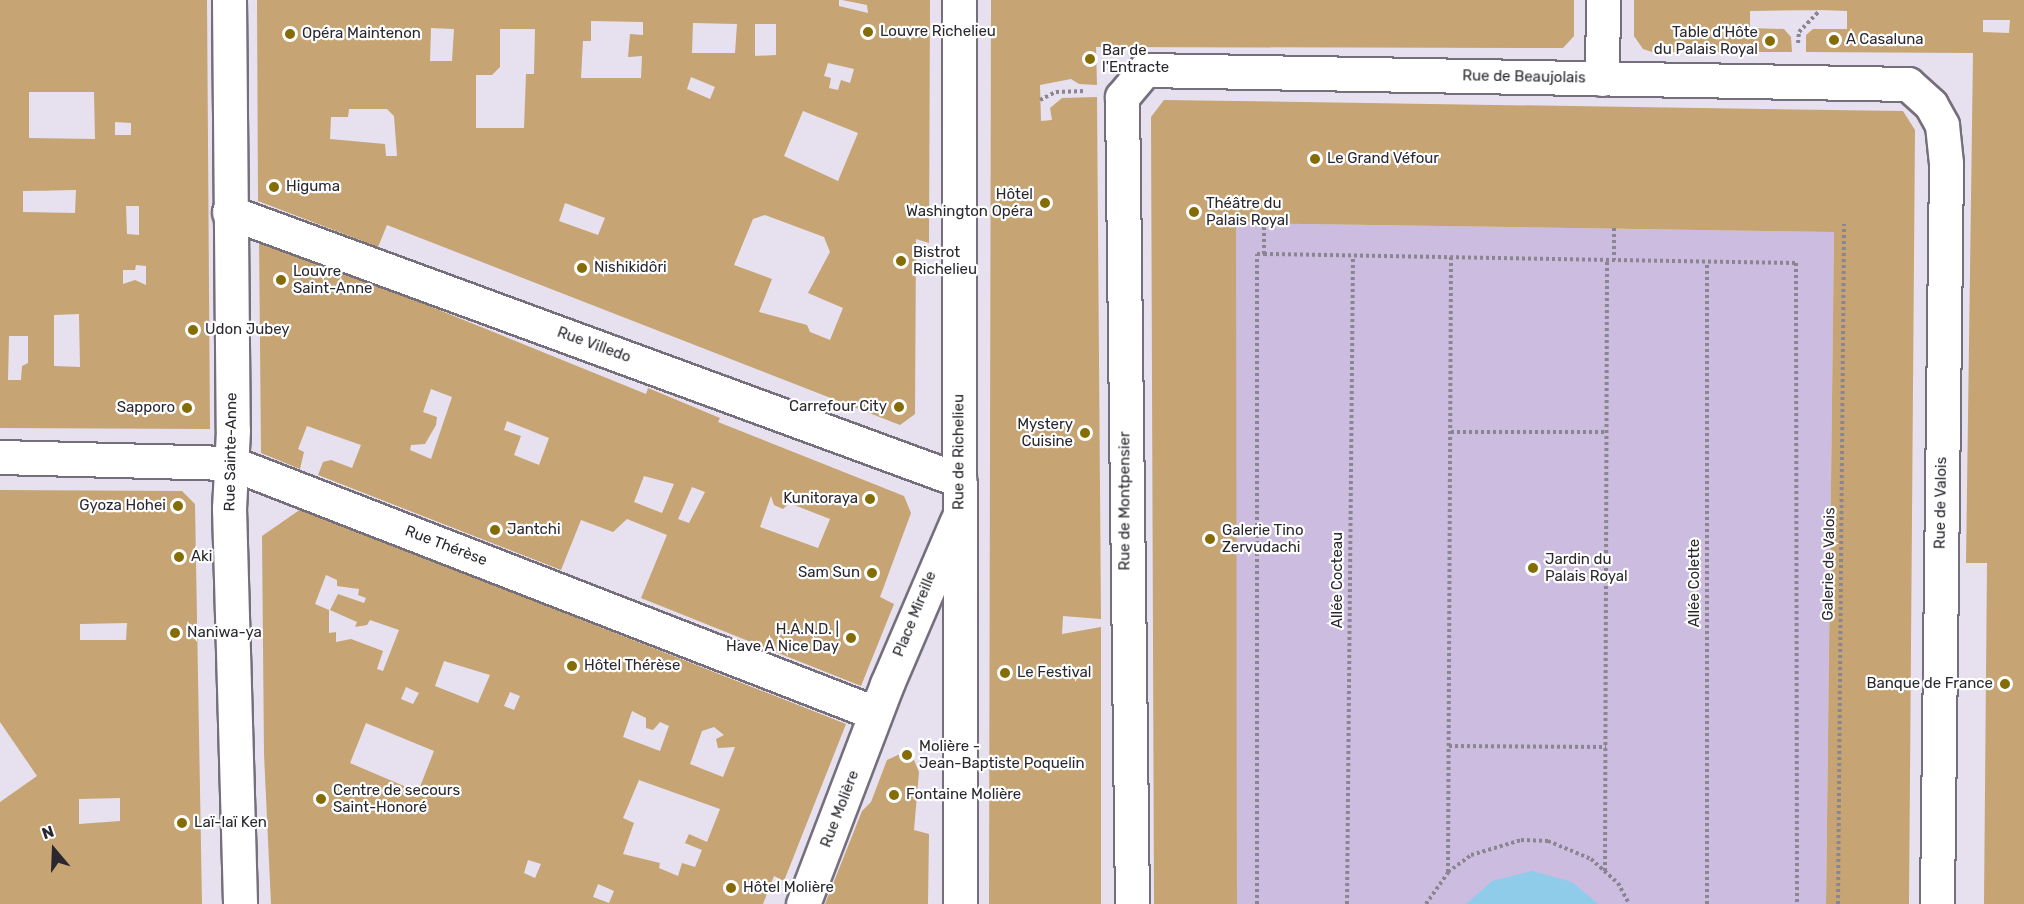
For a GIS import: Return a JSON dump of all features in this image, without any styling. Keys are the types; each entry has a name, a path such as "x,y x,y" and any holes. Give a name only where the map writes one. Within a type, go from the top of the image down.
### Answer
{"street":[{"name":"Rue Sainte-Anne","path":"229,0 231,463 240,904"},
{"name":"Rue de Richelieu","path":"959,0 960,904"},
{"path":"1602,79 1603,0"},
{"name":"Rue de Beaujolais","path":"1122,97 1145,70 1908,84 1931,105"},
{"name":"Rue de Montpensier","path":"1122,97 1132,904"},
{"name":"Rue de Valois","path":"1931,105 1942,125 1946,164 1937,904"},
{"name":"Rue Villedo","path":"229,212 959,480"},
{"name":"Rue Thérèse","path":"0,457 231,463 875,713"},
{"name":"Place Mireille","path":"875,713 959,516"},
{"name":"Rue Molière","path":"803,904 875,713"}],"path":[{"path":"1799,32 1820,10"},
{"path":"1040,100 1056,92 1077,92"},
{"path":"1264,223 1264,254"},
{"name":"Galerie de Valois","path":"1838,904 1844,224"},
{"path":"1614,228 1614,260"},
{"path":"1257,904 1257,254 1796,263 1797,904"},
{"name":"Allée Cocteau","path":"1347,904 1353,257"},
{"path":"1448,872 1451,257"},
{"path":"1605,871 1607,260"},
{"name":"Allée Colette","path":"1707,262 1707,904"},
{"path":"1451,432 1607,432"},
{"path":"1449,746 1606,747"},
{"path":"1426,904 1448,872 1492,845 1521,840 1574,849 1605,871 1629,904"}],"shaded area":[{"name":"Jardin du Palais Royal","path":"1235,223 1834,232 1826,904 1237,904"}],"water":[{"path":"1532,871 1572,882 1598,904 1466,904 1492,881"}],"building":[{"path":"0,0 207,0 210,429 0,428","holes":["29,92 94,92 95,139 29,138","115,122 131,123 131,135 115,135","76,190 75,213 23,212 23,191","126,206 139,206 139,235 127,234","136,265 146,266 146,285 135,280 123,284 123,270 135,270","79,314 80,367 54,366 54,315","9,336 28,336 28,363 22,366 21,380 8,380"]},
{"path":"257,0 839,0 839,6 868,13 867,5 842,0 930,0 929,243 916,239 915,414 900,425 387,225 378,247 258,201","holes":["591,21 643,22 643,35 630,34 628,57 642,56 641,78 581,78 583,41 591,41","693,23 737,24 735,53 692,53","755,24 776,24 776,55 755,56","431,28 454,29 452,61 430,61","500,29 535,29 534,74 526,74 524,128 476,128 476,75 492,75 500,67","828,63 854,69 850,83 841,80 838,90 829,88 831,78 824,76","691,77 715,87 710,99 687,89","349,109 387,109 394,116 397,156 386,156 385,144 330,139 331,117 348,117","803,111 858,133 838,181 784,156","565,203 605,218 598,235 559,221","765,215 824,237 830,252 808,293 843,308 830,340 810,332 807,325 759,312 772,279 734,265 753,219"]},
{"path":"991,0 1574,0 1574,36 1563,48 1096,47 1097,85 1079,84 1071,79 1040,85 1041,121 1052,120 1050,108 1062,98 1097,97 1101,619 1063,616 1062,634 1101,627 1101,904 989,904"},
{"path":"1634,0 2024,0 2024,904 1984,904 1987,563 1966,563 1973,53 1806,52 1806,35 1813,29 1847,29 1847,11 1750,11 1750,28 1784,29 1791,37 1792,52 1652,52 1643,49 1634,36","holes":["1983,20 2010,20 2009,33 1983,32"]},
{"path":"1164,100 1903,111 1915,130 1909,904 1826,904 1834,232 1236,223 1237,904 1154,904 1151,117"},
{"path":"259,237 646,394 648,388 720,418 718,422 904,496 911,513 880,597 894,604 861,686 641,598 667,535 627,519 613,532 581,520 561,570 318,475 323,462 331,460 352,468 361,445 307,426 298,449 304,452 300,469 261,453","holes":["431,389 452,397 431,459 410,450 411,445 425,444 436,425 437,417 423,412","507,421 549,438 539,465 514,455 521,436 504,430","644,476 674,484 662,513 634,502","692,487 705,492 689,523 678,519","771,496 774,505 783,509 789,503 830,519 818,548 760,527"]},
{"path":"0,490 182,491 195,504 202,904 0,904 0,802 37,776 0,722","holes":["127,623 126,640 80,640 80,624","120,798 120,821 79,824 79,799"]},
{"path":"301,509 846,724 784,881 774,876 763,904 271,904 264,754 262,536","holes":["326,575 337,580 337,586 359,589 358,595 366,598 364,603 338,594 330,610 357,622 355,627 367,625 370,620 399,630 383,671 377,669 383,651 351,639 336,642 336,632 329,633 329,610 315,604","444,661 490,675 478,703 435,686","406,687 419,693 413,704 401,699","510,692 520,696 514,710 504,706","632,711 646,718 646,728 653,730 660,722 669,726 660,751 623,737","366,723 434,751 418,792 350,763","714,727 724,735 716,739 718,748 735,747 723,777 690,764 702,731","639,780 720,809 707,842 689,834 685,843 702,850 695,867 682,863 678,876 659,868 660,863 623,854 634,823 623,818","528,860 541,864 535,878 524,873","598,884 614,891 609,903 593,897"]},
{"path":"900,754 914,760 919,772 914,830 929,834 928,904 825,904 862,811 871,802 887,760"}],"place":[{"name":"Louvre Richelieu","path":"868,32"},
{"name":"Opéra Maintenon","path":"290,34"},
{"name":"A Casaluna","path":"1834,40"},
{"name":"Table d'Hôte du Palais Royal","path":"1770,41"},
{"name":"Bar de l'Entracte","path":"1090,59"},
{"name":"Le Grand Véfour","path":"1315,159"},
{"name":"Higuma","path":"274,187"},
{"name":"Hôtel Washington Opéra","path":"1045,203"},
{"name":"Théâtre du Palais Royal","path":"1194,212"},
{"name":"Bistrot Richelieu","path":"901,261"},
{"name":"Nishikidôri","path":"582,268"},
{"name":"Louvre Saint-Anne","path":"281,280"},
{"name":"Udon Jubey","path":"193,330"},
{"name":"Carrefour City","path":"899,407"},
{"name":"Sapporo","path":"187,408"},
{"name":"Mystery Cuisine","path":"1085,433"},
{"name":"Kunitoraya","path":"870,499"},
{"name":"Gyoza Hohei","path":"178,506"},
{"name":"Jantchi","path":"495,530"},
{"name":"Galerie Tino Zervudachi","path":"1210,539"},
{"name":"Aki","path":"179,557"},
{"name":"Jardin du Palais Royal","path":"1533,568"},
{"name":"Sam Sun","path":"872,573"},
{"name":"Naniwa-ya","path":"175,633"},
{"name":"H.A.N.D. | Have A Nice Day","path":"851,638"},
{"name":"Hôtel Thérèse","path":"572,666"},
{"name":"Le Festival","path":"1005,673"},
{"name":"Banque de France","path":"2005,684"},
{"name":"Molière - Jean-Baptiste Poquelin","path":"907,755"},
{"name":"Fontaine Molière","path":"894,795"},
{"name":"Centre de secours Saint-Honoré","path":"321,799"},
{"name":"Laï-laï Ken","path":"182,823"},
{"name":"Hôtel Molière","path":"731,888"}]}
